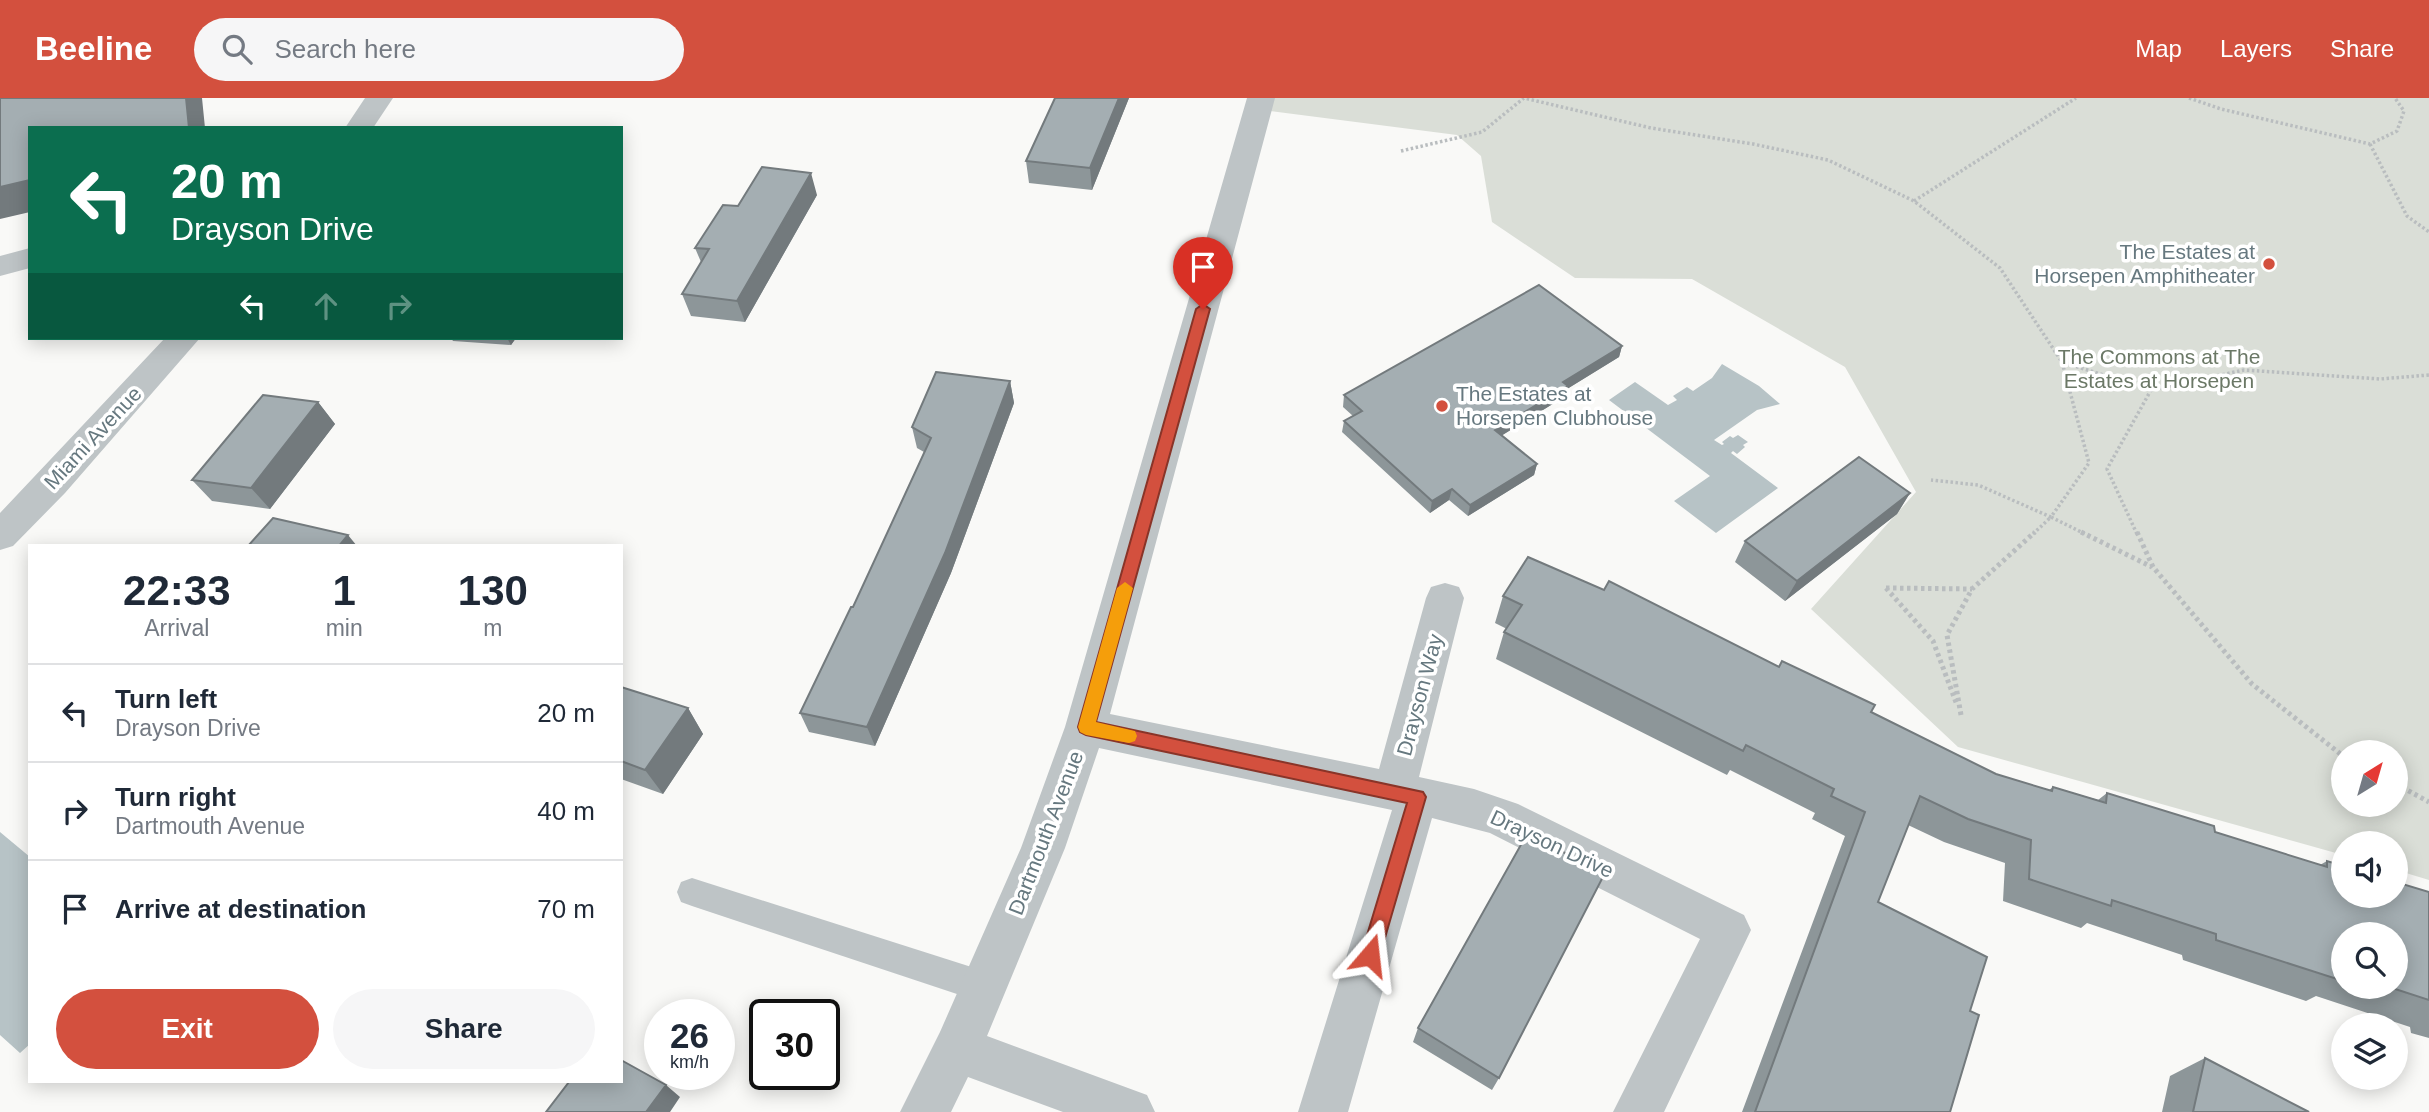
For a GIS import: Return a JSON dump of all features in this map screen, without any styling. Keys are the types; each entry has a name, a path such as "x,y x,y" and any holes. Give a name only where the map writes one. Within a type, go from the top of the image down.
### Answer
{"street":[{"path":"360,126 379,98"},
{"name":"Dartmouth Avenue","path":"925,1112 957,1049 1043,848 1086,727 1261,98"},
{"path":"0,266 28,259"},
{"name":"Miami Avenue","path":"0,536 182,340"},
{"name":"Drayson Way","path":"1323,1112 1406,794 1445,598"},
{"name":"Drayson Drive","path":"1086,727 1474,808 1503,818 1728,930 1638,1112"},
{"path":"957,1049 1130,1112"}],"lane":[{"path":"692,892 984,987"}],"path":[{"path":"1401,151 1482,132 1524,98 1651,128 1753,144 1828,160 1914,201 2000,268 2063,362 2089,463 2051,517 1972,589 1947,635 1961,715 1933,641 1886,588 1972,589"},
{"path":"1914,201 2076,98"},
{"path":"2189,98 2221,109 2370,144 2397,131 2404,111 2395,98"},
{"path":"2370,144 2407,216 2429,232"},
{"path":"2063,362 2151,390 2245,370 2380,379 2429,375"},
{"path":"2151,390 2107,469 2152,567 2252,684 2331,747"},
{"path":"1931,480 1978,485 2051,517 2152,567"},
{"path":"2408,791 2429,802"}],"green space":[{"name":"The Commons at The Estates at Horsepen","path":"1265,98 2429,98 2429,880 2408,874 2408,831 2331,831 2331,852 1958,747 1811,609 1916,492 1845,367 1692,279 1575,278 1492,222 1481,156 1457,135 1262,110"}],"shaded area":[{"path":"1722,364 1759,386 1780,404 1757,410 1714,440 1722,445 1730,436 1733,438 1738,435 1748,442 1737,454 1733,451 1731,453 1778,488 1716,533 1674,501 1710,476 1609,400 1635,382 1668,405 1677,400 1673,396 1687,387 1693,391 1712,378"},
{"path":"0,832 28,855 28,1046 20,1053 0,1035"}],"building":[{"path":"0,98 186,98 189,126 28,126 28,180 0,187"},
{"path":"1055,98 1119,98 1090,168 1026,161"},
{"path":"762,167 811,173 737,301 682,294 709,249 695,248 723,205 738,206"},
{"name":"The Estates at Horsepen Clubhouse","path":"1539,285 1622,346 1563,382 1568,386 1495,430 1537,464 1470,505 1452,489 1432,501 1344,421 1362,411 1344,395"},
{"path":"936,372 1010,381 945,553 867,727 800,713 853,607 931,438 912,427"},
{"path":"263,395 318,402 251,488 192,480"},
{"path":"1859,457 1910,493 1797,581 1745,541"},
{"path":"273,518 348,535 341,544 250,544"},
{"path":"1528,557 1604,590 1609,581 1779,667 1782,661 1875,705 1871,712 1996,774 2052,791 2053,787 2106,803 2107,793 2214,826 2215,832 2327,867 2327,861 2331,862 2331,908 2408,908 2408,886 2429,892 2429,1000 2408,993 2408,922 2331,922 2331,977 2216,940 2216,934 2112,900 2111,906 2029,879 2031,840 1968,819 1920,796 1878,902 1987,957 1970,1011 1979,1015 1950,1112 1755,1112 1865,812 1831,796 1834,789 1746,745 1743,751 1504,632 1522,605 1503,596"},
{"path":"623,688 688,708 645,770 623,762"},
{"path":"1527,834 1605,873 1499,1078 1418,1028"},
{"path":"2205,1058 2309,1112 2193,1112"},
{"path":"623,1061 644,1073 644,1090 662,1090 646,1112 546,1112 568,1083 623,1083"}],"slow traffic":[{"path":"1125,588 1086,727 1129,736"}],"place":[{"name":"The Estates at Horsepen Amphitheater","path":"2269,264"},
{"name":"The Estates at Horsepen Clubhouse","path":"1442,406"}],"route":[{"path":"1203,309 1086,727 1417,797 1370,955"}]}
